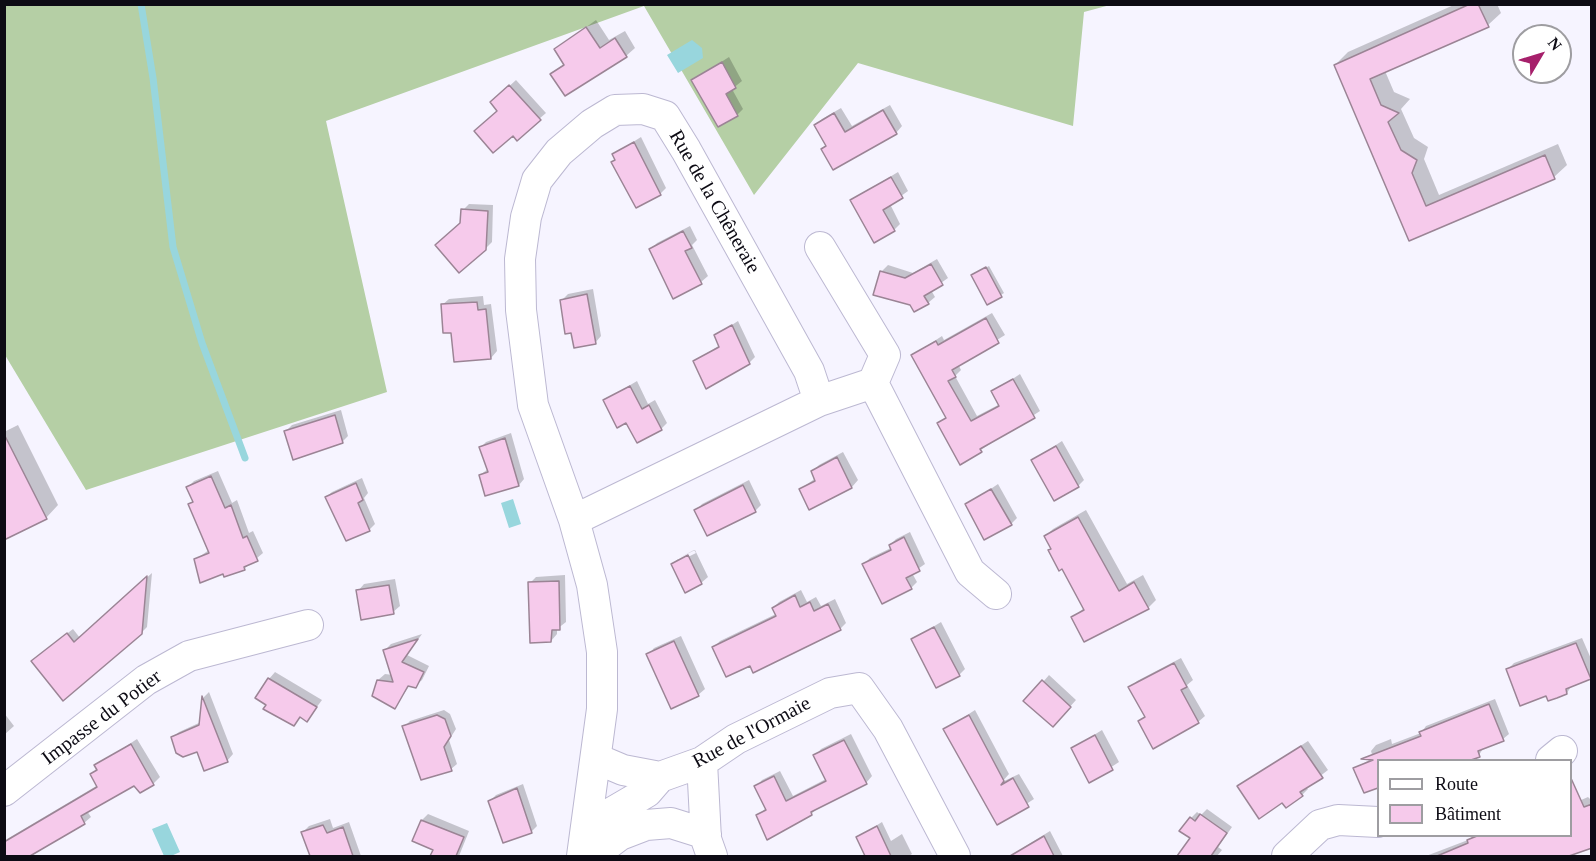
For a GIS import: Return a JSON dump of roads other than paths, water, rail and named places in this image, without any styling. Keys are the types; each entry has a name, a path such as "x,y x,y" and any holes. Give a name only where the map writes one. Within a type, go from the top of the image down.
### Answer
{"street":[{"name":"Rue de la Chêneraie","path":"582,856 602,709 602,651 592,585 573,520 533,405 521,310 520,259 526,217 537,180 559,152 592,124 615,110 644,109 665,116 809,371 819,401"},
{"path":"573,520 819,401 873,383 885,355 820,247"},
{"path":"873,383 970,572 996,594"},
{"name":"Impasse du Potier","path":"4,791 112,704 154,675 189,656 308,625"},
{"name":"Rue de l'Ormaie","path":"660,777 702,762 736,739 830,693 859,687 888,729 955,856"},
{"path":"597,759 623,770 660,777"},
{"path":"702,762 709,845"},
{"path":"587,827 647,792 660,777"},
{"path":"1287,856 1320,825 1338,820 1377,822"},
{"path":"592,856 621,835 646,825 671,823 709,845"}],"water":[{"path":"692,40 702,48 703,58 678,73 667,55"},
{"path":"513,499 521,524 509,528 501,503"},
{"path":"167,823 180,852 171,856 164,856 152,829"}],"waterway":[{"path":"141,4 153,78 173,247 202,343 245,458"}]}
